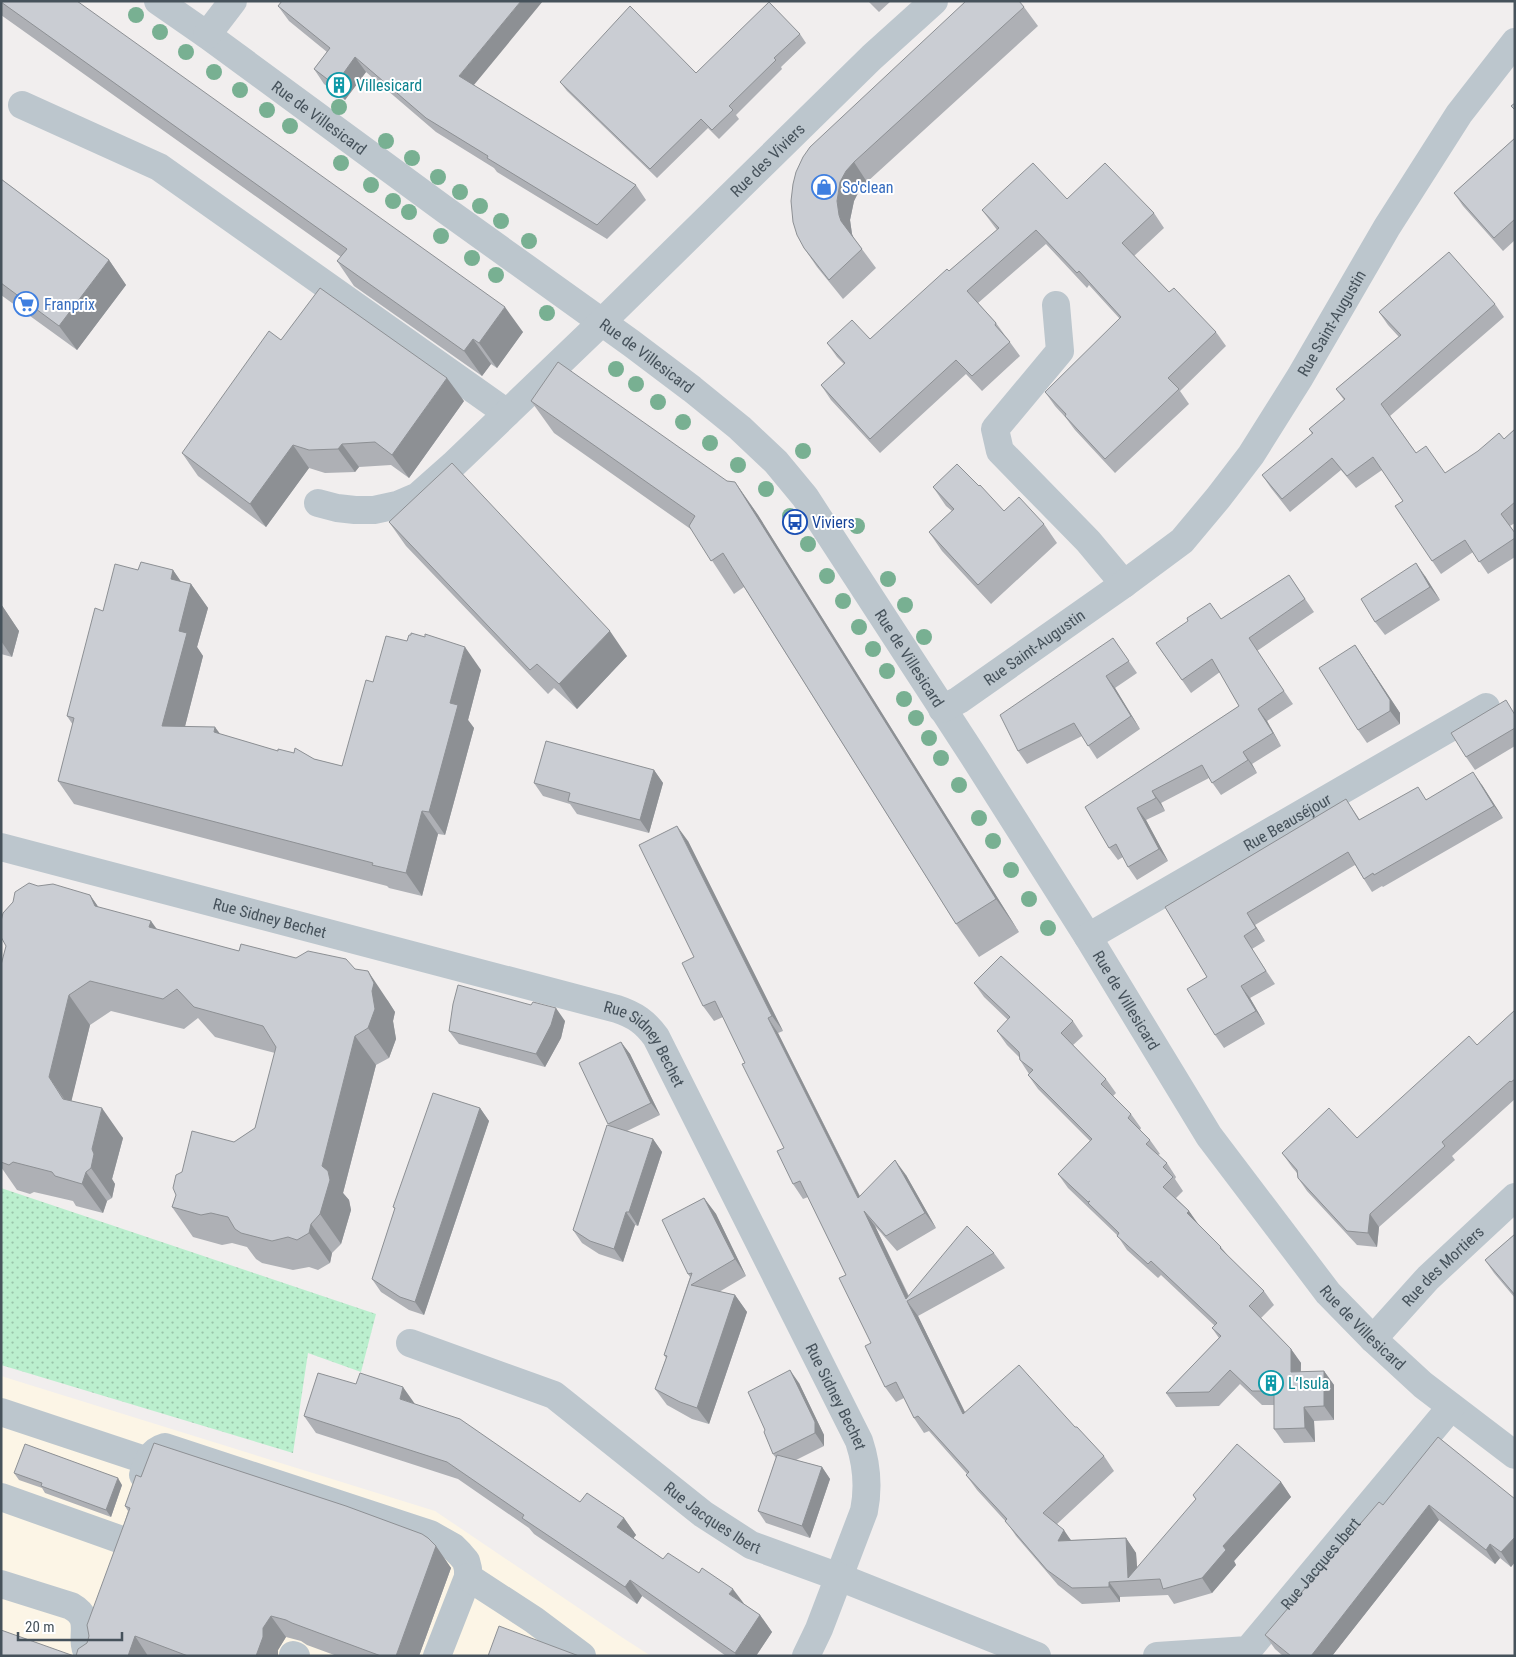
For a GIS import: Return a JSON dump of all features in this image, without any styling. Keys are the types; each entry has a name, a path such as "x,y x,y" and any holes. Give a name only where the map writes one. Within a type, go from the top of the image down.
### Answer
{"street":[{"name":"Rue de Villesicard","path":"158,1 692,389 740,428 776,462 805,497 942,709 1088,937 1210,1136 1328,1293 1373,1339 1423,1385 1515,1455"},
{"path":"207,35 233,1"},
{"name":"Rue des Viviers","path":"318,503 337,508 374,510 397,505 418,496 453,465 602,322 872,57 934,1"},
{"name":"Rue Saint-Augustin","path":"942,709 959,700 1124,584 1182,540 1251,455 1300,377 1387,227 1459,114 1515,42"},
{"path":"22,104 159,167 506,413"},
{"path":"1056,305 1060,351 995,429 1000,451 1088,541 1124,584"},
{"name":"Rue Beauséjour","path":"1088,937 1486,707"},
{"name":"Rue Sidney Bechet","path":"1,847 617,1009 631,1013 643,1021 656,1037 859,1441 865,1458 868,1475 864,1511 819,1629 806,1656"},
{"name":"Rue des Mortiers","path":"1373,1339 1428,1278 1515,1197"},
{"name":"Rue Jacques Ibert","path":"410,1343 554,1395 704,1514 729,1532 751,1544 1038,1656"},
{"name":"Rue Jacques Ibert","path":"1157,1656 1248,1650 1451,1407"},
{"path":"1,1412 148,1461"},
{"path":"1,1497 114,1551 148,1461 154,1453 165,1447 430,1534 453,1547 460,1554 466,1561 468,1577 437,1656"},
{"path":"468,1577 534,1620 582,1656"},
{"path":"1,1584 71,1606 78,1610 85,1622 85,1644 89,1656"}],"shaded area":[{"path":"1,1376 435,1511 651,1656 1,1656"}],"green space":[{"path":"1,1188 376,1314 361,1372 308,1353 293,1453 1,1365"}],"building":[{"path":"1,1 77,1 505,307 479,343 473,339 464,351 337,261 347,249"},
{"path":"282,1 521,1 459,76 636,185 597,225 487,158 488,156 426,118 355,57 335,85 314,69 330,48 278,6"},
{"path":"966,1 1019,1 1024,7 846,171 840,182 837,201 839,215 841,221 862,249 829,280 804,248 793,222 791,201 793,184 803,157 810,147"},
{"path":"769,2 800,34 774,58 776,60 729,106 733,110 712,130 701,119 650,169 560,82 630,6 696,73"},
{"path":"1515,138 1515,219 1494,238 1454,193"},
{"path":"1033,163 1067,199 1105,163 1154,213 1122,243 1169,292 1174,288 1216,332 1168,378 1179,389 1105,459 1045,392 1121,317 1079,271 1077,273 1036,230 967,291 996,323 995,325 1010,342 972,376 956,360 870,439 821,385 845,363 827,343 852,320 870,339 947,269 949,271 999,228 982,210"},
{"path":"1,179 109,260 59,326 1,283"},
{"path":"1449,252 1495,304 1381,404 1416,453 1426,446 1445,473 1478,451 1499,433 1504,439 1515,429 1515,502 1501,514 1515,533 1515,538 1479,562 1465,540 1432,561 1395,506 1403,501 1373,457 1347,476 1332,458 1282,499 1262,475 1313,433 1309,429 1345,399 1336,389 1401,335 1379,312"},
{"path":"320,288 447,378 392,455 375,442 342,444 338,449 309,450 293,445 250,504 182,453 269,331 281,340"},
{"path":"558,362 727,481 735,482 996,899 956,924 723,553 711,561 689,526 695,516 531,401"},
{"path":"452,463 610,631 559,684 537,664 530,670 389,522"},
{"path":"957,464 1004,511 1019,497 1044,524 978,585 929,532 954,509 933,487"},
{"path":"141,562 173,570 171,579 191,584 179,631 187,633 162,726 215,727 214,732 278,751 278,749 294,753 295,748 314,759 342,766 366,680 373,682 386,636 407,641 411,633 425,637 425,634 465,647 450,703 458,705 429,812 422,811 406,873 58,781 74,718 67,716 95,608 103,611 115,564 138,570"},
{"path":"1416,563 1430,587 1375,622 1361,599"},
{"path":"1289,575 1305,599 1249,638 1284,691 1258,709 1273,733 1243,752 1248,760 1212,783 1202,765 1152,791 1156,798 1137,808 1159,849 1128,867 1116,844 1109,848 1085,807 1239,706 1212,659 1182,680 1156,643 1188,621 1187,618 1210,603 1221,619"},
{"path":"1113,638 1129,661 1106,676 1131,716 1088,746 1074,723 1018,751 1000,715"},
{"path":"1355,645 1390,700 1390,711 1358,730 1319,668"},
{"path":"1506,700 1515,715 1515,728 1466,757 1451,733"},
{"path":"546,741 654,770 640,820 568,801 570,793 534,783"},
{"path":"1473,772 1494,806 1364,879 1348,852 1247,913 1256,928 1244,936 1266,971 1241,986 1256,1011 1215,1035 1187,989 1207,977 1165,907 1346,799 1359,820 1418,787 1426,800"},
{"path":"677,826 772,1016 768,1018 858,1198 895,1160 925,1213 886,1236 864,1211 906,1299 967,1226 994,1253 907,1301 963,1414 1019,1365 1104,1456 1043,1513 1064,1530 1058,1541 1126,1538 1128,1578 1196,1499 1193,1495 1237,1444 1281,1482 1223,1546 1226,1550 1202,1578 1163,1589 1160,1579 1109,1582 1109,1587 1072,1588 1047,1570 1005,1521 1007,1519 966,1475 969,1472 918,1416 914,1418 896,1382 885,1387 865,1346 871,1343 839,1278 846,1275 800,1181 793,1184 777,1151 784,1148 742,1064 745,1063 715,1001 703,1006 682,963 694,957 639,845"},
{"path":"29,883 38,886 53,884 90,895 95,906 151,921 149,927 239,951 241,944 296,958 308,951 346,959 355,969 368,971 374,983 372,991 375,1009 368,1028 355,1036 322,1166 328,1171 330,1180 320,1214 311,1224 309,1233 297,1240 288,1237 272,1241 241,1233 235,1229 228,1217 211,1213 201,1215 172,1207 176,1195 173,1188 176,1175 182,1172 192,1131 234,1142 255,1128 276,1047 263,1026 194,1007 177,989 163,999 90,981 69,995 49,1077 63,1099 102,1108 92,1149 94,1154 91,1168 86,1172 82,1184 55,1176 52,1172 13,1162 9,1165 1,1162 1,965 6,946 1,937 1,921 3,913 13,902 15,892"},
{"path":"1001,956 1073,1021 1061,1033 1106,1079 1101,1084 1131,1114 1128,1118 1150,1140 1146,1144 1167,1163 1163,1167 1173,1177 1163,1187 1189,1211 1187,1213 1264,1291 1249,1306 1291,1349 1291,1372 1324,1371 1324,1406 1304,1407 1305,1428 1274,1429 1274,1391 1252,1391 1230,1370 1209,1392 1166,1393 1221,1336 1212,1328 1217,1323 1151,1261 1148,1264 1117,1236 1119,1233 1088,1203 1090,1201 1088,1202 1058,1174 1092,1139 1028,1075 1033,1070 1020,1060 1019,1052 997,1031 1010,1017 974,983"},
{"path":"458,985 531,1005 533,1002 556,1008 551,1025 536,1054 449,1031"},
{"path":"1515,1010 1515,1079 1510,1081 1442,1142 1445,1146 1370,1214 1368,1233 1347,1231 1298,1178 1297,1170 1282,1153 1329,1108 1357,1138 1469,1036 1477,1045"},
{"path":"621,1042 651,1103 608,1124 579,1063"},
{"path":"433,1093 480,1108 415,1302 400,1297 372,1279 395,1208 393,1207"},
{"path":"607,1125 653,1139 629,1212 626,1212 614,1249 590,1241 573,1230"},
{"path":"704,1198 735,1259 691,1285 735,1295 697,1408 680,1402 655,1389 667,1356 664,1355 692,1273 688,1274 662,1220"},
{"path":"1515,1234 1515,1295 1485,1260"},
{"path":"790,1370 815,1422 815,1433 773,1454 764,1432 765,1430 748,1392"},
{"path":"318,1373 356,1384 360,1373 403,1387 400,1399 460,1419 580,1502 587,1493 624,1518 617,1527 663,1559 668,1553 699,1573 702,1568 733,1589 729,1594 760,1615 735,1653 630,1580 625,1587 522,1518 524,1515 447,1462 304,1416"},
{"path":"1438,1437 1515,1499 1515,1537 1501,1552 1490,1544 1486,1550 1429,1505 1311,1656 1291,1656 1265,1635 1379,1502 1383,1505"},
{"path":"154,1443 346,1506 422,1534 428,1538 436,1546 396,1656 381,1656 271,1616 263,1628 263,1637 256,1656 188,1656 135,1636 128,1656 76,1656 78,1649 87,1643 89,1636 87,1625 130,1508 125,1506 136,1475 141,1477"},
{"path":"25,1444 118,1478 106,1510 41,1486 42,1483 14,1473"},
{"path":"777,1455 822,1467 802,1526 758,1511"},
{"path":"499,1626 579,1656 488,1656"},
{"path":"1,1630 74,1656 1,1656"}],"place":[{"name":"Villesicard","path":"339,85"},
{"name":"So'clean","path":"824,187"},
{"name":"Franprix","path":"26,304"},
{"name":"Viviers","path":"795,522"},
{"name":"L’Isula","path":"1271,1383"}]}
